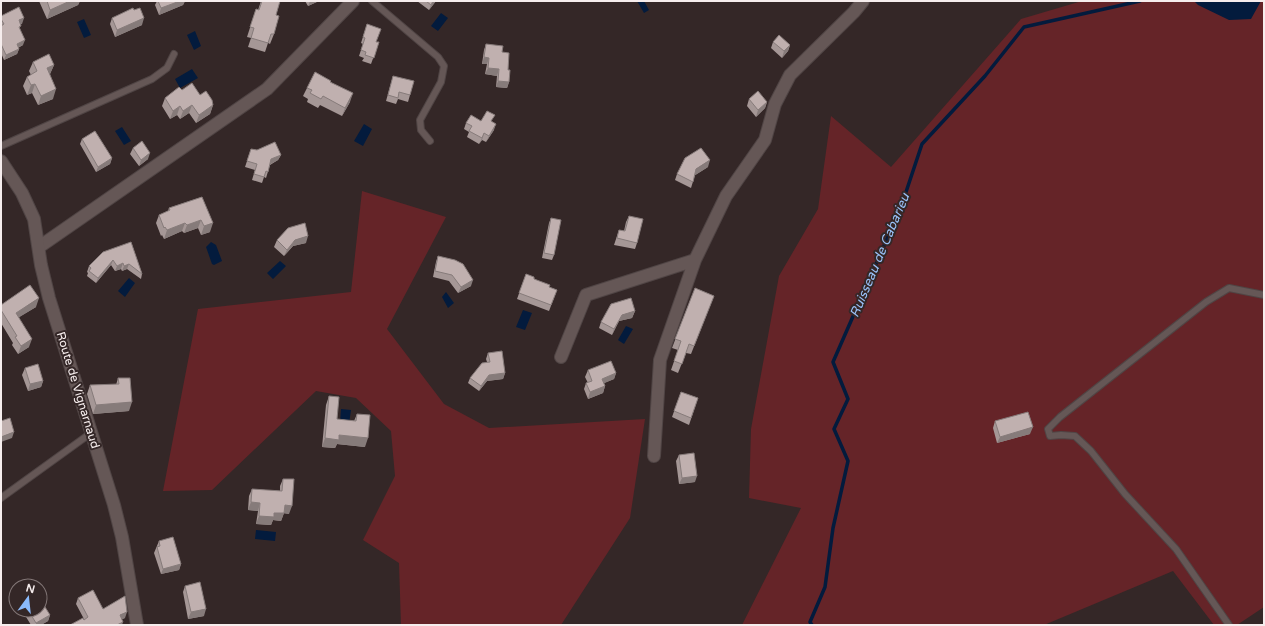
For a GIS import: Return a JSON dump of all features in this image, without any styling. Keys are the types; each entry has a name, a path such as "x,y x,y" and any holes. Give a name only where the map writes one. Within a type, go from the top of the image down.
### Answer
{"street":[{"path":"39,247 267,89 353,1"},
{"path":"654,456 660,360 695,260 726,196 765,140 775,104 790,75 854,12 863,1"},
{"name":"Route de Vignarnaud","path":"1,161 15,180 34,219 41,265 49,298 114,505 122,537 137,625"},
{"path":"561,357 586,295 695,260"}],"lane":[{"path":"372,1 438,56 444,66 441,82 420,120 421,130 430,141"},
{"path":"1,146 152,79 167,68 174,54"},
{"path":"1229,625 1176,549 1125,494 1091,451 1075,436 1050,436 1048,429 1060,417 1206,302 1229,288 1264,295"},
{"path":"1,498 91,433"}],"shaded area":[{"path":"1082,1 1264,1 1264,607 1237,625 1214,625 1173,571 1044,625 742,625 801,508 749,498 751,429 779,276 818,209 831,116 891,167 1021,19"},
{"path":"362,191 446,217 387,329 444,404 489,428 645,419 630,518 561,625 401,625 399,563 363,540 395,476 391,431 356,398 316,391 212,490 163,491 198,309 351,292"}],"water":[{"path":"637,1 644,1 649,10 644,13"},
{"path":"1194,1 1261,1 1251,19 1229,20 1198,5"},
{"path":"441,13 448,18 438,31 431,26"},
{"path":"84,19 91,35 84,38 77,22"},
{"path":"195,31 201,46 194,50 187,35"},
{"path":"192,69 198,78 180,88 175,79"},
{"path":"364,124 372,129 363,146 354,141"},
{"path":"122,127 131,141 124,145 115,131"},
{"path":"211,242 216,245 222,261 214,265 212,264 206,247"},
{"path":"280,261 286,266 273,279 267,273"},
{"path":"129,278 135,283 125,297 118,291"},
{"path":"446,292 454,303 448,308 442,297"},
{"path":"523,310 532,313 525,330 516,327"},
{"path":"626,326 633,329 624,344 618,340"},
{"path":"341,409 351,410 349,424 340,423"},
{"path":"256,530 276,532 275,541 255,539"}],"building":[{"path":"47,1 70,1 50,10"},
{"path":"158,1 180,1 161,8"},
{"path":"262,1 280,1 276,15 279,16 274,34 271,34 268,43 251,38 254,28 250,27 256,9 259,10"},
{"path":"426,1 433,1 431,5"},
{"path":"19,7 24,18 19,20 21,26 19,27 25,40 17,44 19,49 6,55 1,44 1,26 4,24 1,16"},
{"path":"133,8 134,10 140,8 144,18 117,30 112,18"},
{"path":"367,24 381,29 376,42 379,42 374,58 365,55 366,52 361,50"},
{"path":"779,35 790,45 784,51 773,42"},
{"path":"486,44 503,46 502,52 509,53 509,82 498,81 499,69 488,68 489,58 484,57"},
{"path":"49,54 54,65 47,68 56,89 41,96 35,84 31,85 27,77 37,71 33,62"},
{"path":"315,72 331,81 330,82 353,93 345,108 323,96 321,99 310,93 312,90 307,88"},
{"path":"393,76 414,81 410,95 399,92 398,98 388,95"},
{"path":"192,83 200,95 206,91 212,100 213,105 199,115 192,105 183,111 180,106 173,111 165,98 179,87 182,90"},
{"path":"758,91 767,102 758,110 749,99"},
{"path":"487,111 495,115 491,121 496,124 489,136 484,133 482,138 469,131 472,126 466,123 471,115 481,121"},
{"path":"95,131 112,158 98,167 82,139"},
{"path":"142,141 150,153 141,160 133,148"},
{"path":"275,142 281,155 271,159 268,172 266,171 264,177 254,174 257,164 247,161 251,149 257,150"},
{"path":"701,148 710,160 696,169 693,182 677,174 685,158"},
{"path":"202,197 213,223 204,226 201,220 187,225 185,223 167,230 165,227 164,228 159,215 170,210 169,208"},
{"path":"629,216 643,219 637,243 617,238 619,230 625,231"},
{"path":"551,218 561,220 554,255 544,253"},
{"path":"305,223 308,236 295,240 287,250 277,240 288,228"},
{"path":"131,242 142,274 129,264 124,266 123,263 117,266 113,260 98,278 89,271 91,268 89,266 103,252"},
{"path":"438,256 455,260 463,264 473,280 461,287 452,275 435,271"},
{"path":"526,274 534,277 534,279 550,285 549,287 557,290 551,305 519,293"},
{"path":"30,285 39,298 16,313 32,339 21,346 15,337 17,336 1,310 1,305"},
{"path":"695,288 714,296 694,346 689,344 682,364 674,361 681,341 675,339"},
{"path":"631,298 635,311 622,315 614,329 601,322 611,304"},
{"path":"502,351 505,373 489,375 481,386 470,378 482,363 490,362 488,353"},
{"path":"611,361 616,373 602,379 605,386 590,392 586,383 592,381 588,370"},
{"path":"38,364 43,381 30,384 25,368"},
{"path":"118,378 130,378 132,402 96,405 90,385 119,384"},
{"path":"681,392 698,398 691,418 674,411"},
{"path":"329,396 339,397 337,419 356,421 357,414 370,415 368,438 339,435 339,440 325,438"},
{"path":"1028,412 1033,427 1000,437 995,421"},
{"path":"10,418 14,432 1,437 1,421"},
{"path":"694,453 697,476 682,478 679,455"},
{"path":"283,479 294,479 292,506 285,505 284,513 274,513 274,517 259,516 260,503 251,502 252,489 282,491"},
{"path":"173,537 181,564 163,569 157,547 160,546 159,541"},
{"path":"200,582 206,609 191,612 185,586"},
{"path":"93,590 103,609 125,596 127,612 120,615 123,622 117,625 70,625 88,617 78,598"},
{"path":"33,618 45,618 36,623"}],"waterway":[{"name":"Ruisseau de Cabarieu","path":"812,625 810,622 825,587 833,528 848,461 834,429 848,399 833,362 901,207 922,144 985,76 1024,27 1140,1"}]}
